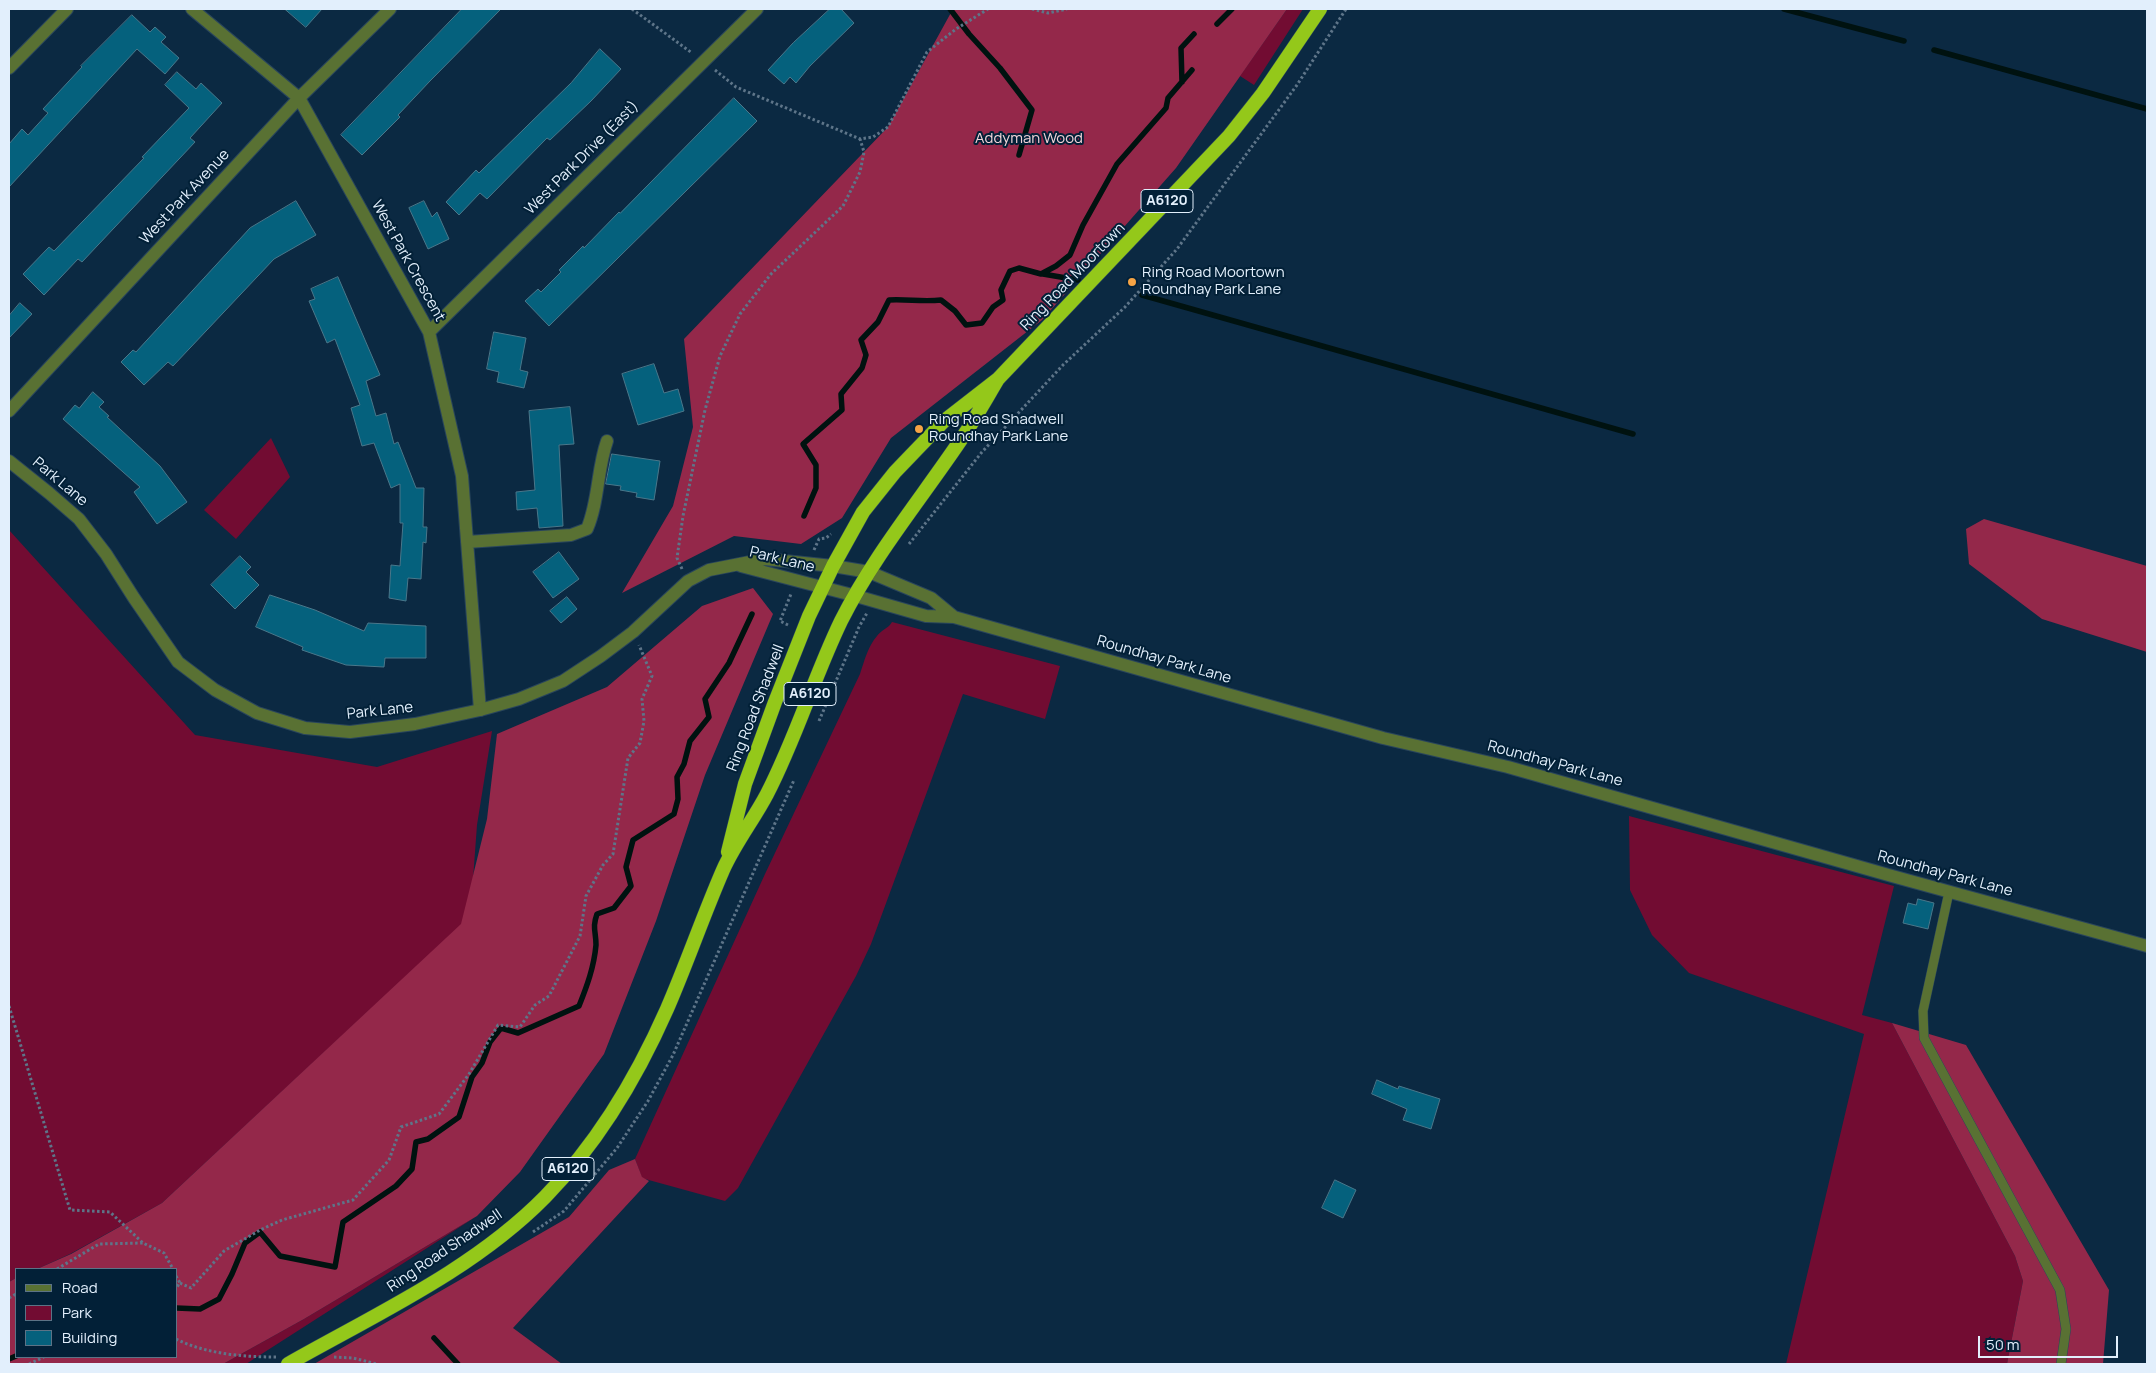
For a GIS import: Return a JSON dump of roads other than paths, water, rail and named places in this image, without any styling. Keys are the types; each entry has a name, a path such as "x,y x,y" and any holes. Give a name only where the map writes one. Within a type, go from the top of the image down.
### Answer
{"highway":[{"name":"Ring Road Moortown","path":"833,566 863,512 895,472 944,421 998,379 1229,136 1263,93 1320,9"},
{"name":"Ring Road Moortown","path":"856,596 869,572 905,517 962,437 998,379"},
{"name":"Ring Road Shadwell","path":"725,866 745,784 775,702 833,566"},
{"name":"Ring Road Shadwell","path":"288,1364 443,1276 503,1235 545,1196 602,1126 641,1062 666,1010 725,866 768,793 842,620 856,596"}],"street":[{"path":"9,68 67,9"},
{"name":"West Park Crescent","path":"192,9 299,98 429,332 462,476 480,710"},
{"name":"West Park Avenue","path":"9,411 299,98 390,9"},
{"name":"West Park Drive (East)","path":"429,332 758,9"},
{"path":"467,542 571,536 587,529 593,516 601,459 607,441"},
{"name":"Park Lane","path":"9,461 79,519 106,554 178,662 215,690 257,713 305,728 350,732 415,724 480,710 519,698 563,681 633,632 688,581 710,570 765,559 869,572"},
{"name":"Park Lane","path":"734,565 856,596"},
{"name":"Roundhay Park Lane","path":"869,572 931,598 954,617"},
{"name":"Roundhay Park Lane","path":"856,596 926,616 954,617 1383,738 1508,767 2147,946"}],"lane":[{"path":"1949,892 1923,1011 1924,1038 2060,1290 2066,1328 2061,1364"}],"waterway":[{"path":"950,9 969,34 1000,68 1032,110 1019,155"},
{"path":"1217,24 1232,9"},
{"path":"1784,9 1904,41"},
{"path":"1182,82 1181,48 1194,34"},
{"path":"1934,50 2147,109"},
{"path":"804,516 816,488 816,465 803,444 842,410 841,394 862,368 866,355 861,340 878,322 889,300 941,300 955,311 966,325 982,323 993,307 1003,300 1001,290 1010,271 1019,268 1041,274 1056,266 1070,255 1083,225 1117,164 1166,108 1168,98 1192,70"},
{"path":"1043,274 1078,280"},
{"path":"1142,295 1633,434"},
{"path":"178,1308 200,1309 219,1299 245,1243 260,1232 280,1256 335,1267 343,1222 396,1186 412,1169 416,1142 428,1139 459,1117 472,1077 482,1063 490,1042 501,1028 518,1033 579,1006 594,961 597,914 614,908 631,886 626,867 633,840 674,814 678,799 677,777 684,764 690,741 709,717 705,699 729,663 752,614"},
{"path":"434,1338 458,1364"},
{"path":"9,1359 15,1356"}],"place":[{"name":"Ring Road Moortown Roundhay Park Lane","path":"1132,282"},
{"name":"Ring Road Shadwell Roundhay Park Lane","path":"919,429"}],"park label":[{"name":"Addyman Wood","path":"1029,139"}]}
